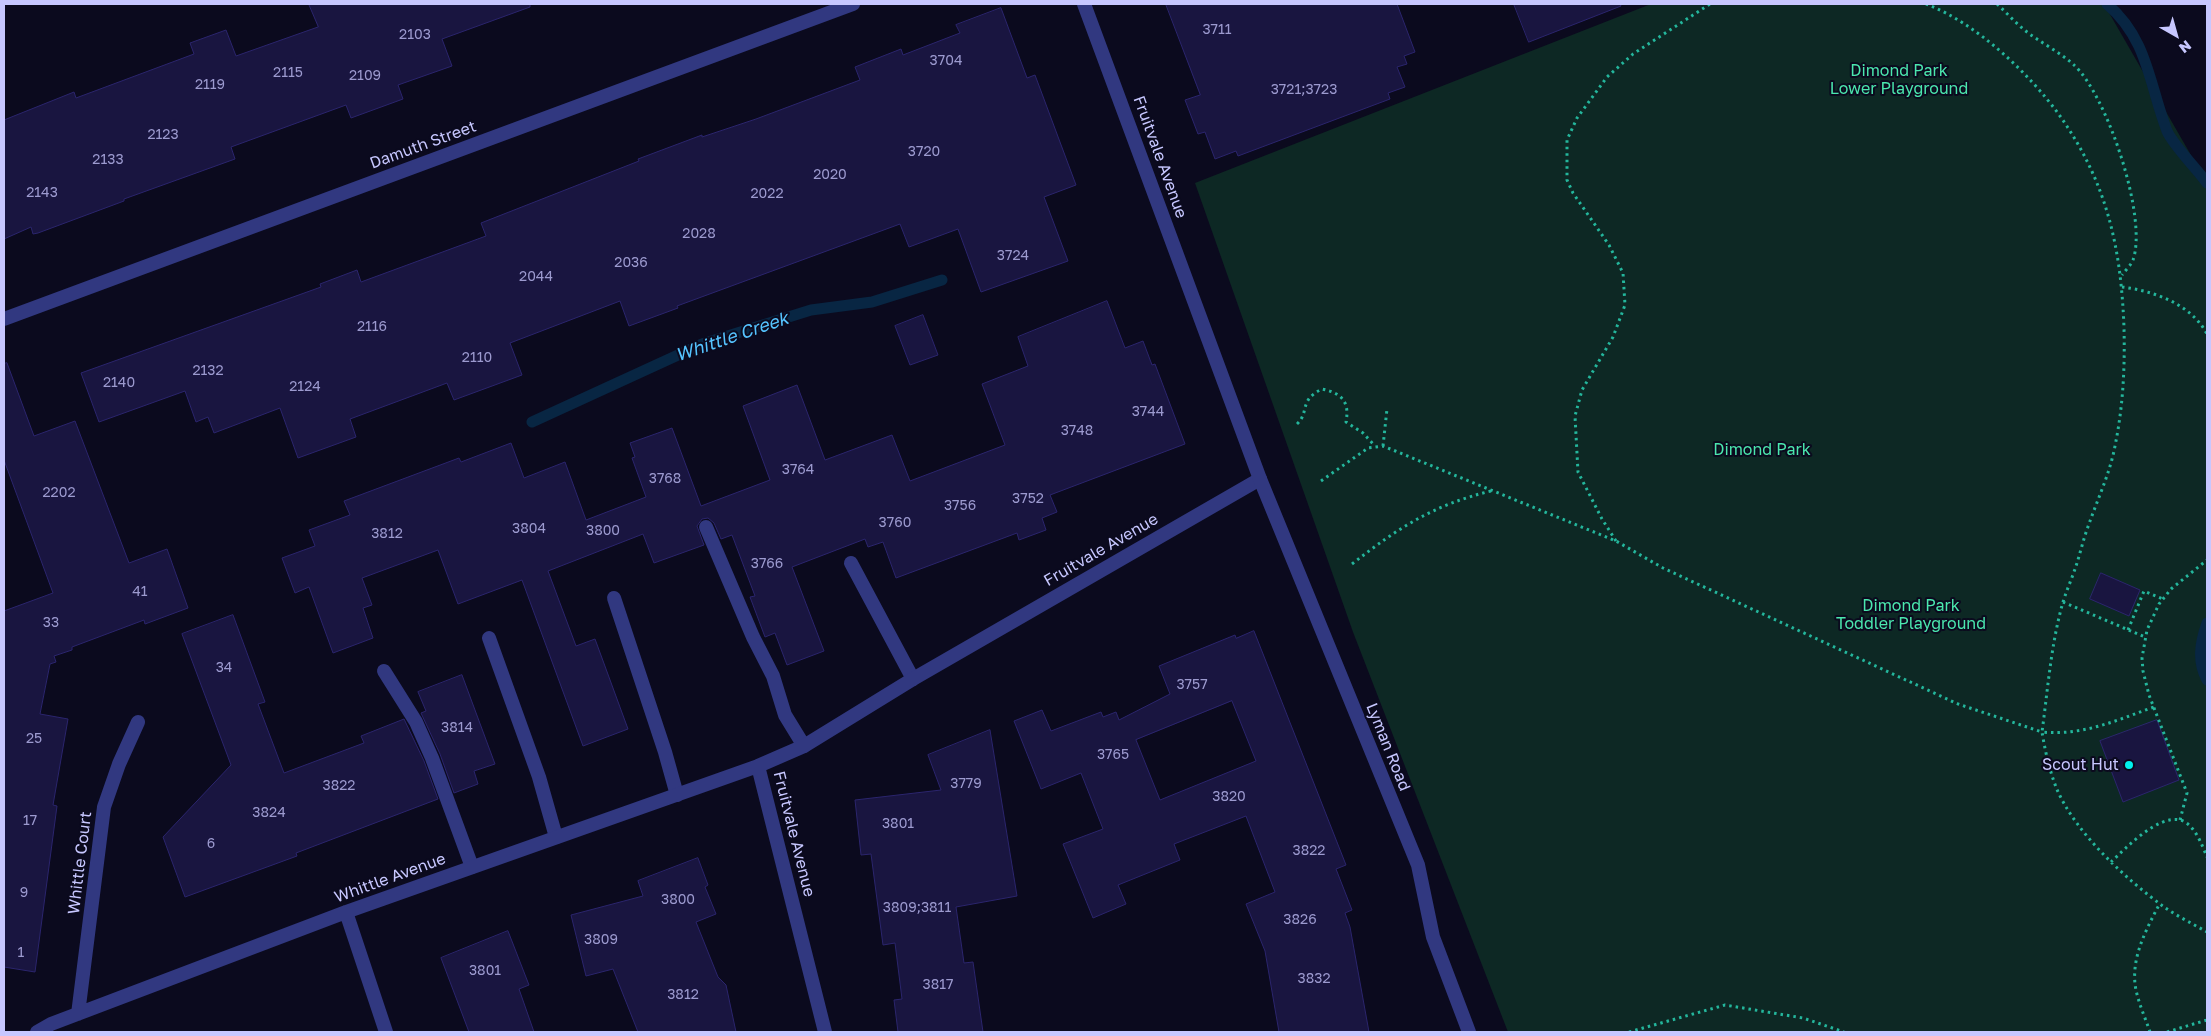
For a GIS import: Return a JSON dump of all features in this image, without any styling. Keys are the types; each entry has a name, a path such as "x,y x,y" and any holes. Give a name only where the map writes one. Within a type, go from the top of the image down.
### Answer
{"street":[{"name":"Damuth Street","path":"4,319 854,4"},
{"name":"Fruitvale Avenue","path":"825,1032 758,766 804,746 912,679 1260,479 1084,4"},
{"name":"Lyman Road","path":"1260,479 1418,865 1433,937 1469,1032"},
{"path":"706,527 753,637 773,676 785,715 804,746"},
{"path":"851,563 912,679"},
{"path":"614,598 665,752 677,795"},
{"path":"489,638 539,777 556,837"},
{"path":"384,671 416,722 432,758 472,867"},
{"name":"Whittle Court","path":"78,1014 104,807 119,764 138,722"},
{"name":"Whittle Avenue","path":"37,1032 51,1024 346,912 758,766"},
{"path":"346,912 386,1032"}],"path":[{"path":"1616,541 1602,519 1578,472 1574,416 1582,390 1613,337 1625,305 1622,273 1609,246 1573,193 1567,180 1567,140 1577,118 1607,77 1633,54 1710,4"},
{"path":"1926,4 1970,28 2012,62 2048,100 2077,140 2088,162 2113,231 2122,287 2123,388 2115,447 2108,474 2063,602 2054,645 2042,732 2047,760 2056,788 2068,810 2119,871 2160,903 2207,932"},
{"path":"1997,4 2022,28 2075,65 2086,80 2112,130 2120,148 2131,194 2136,228 2133,260 2121,276"},
{"path":"2122,287 2142,289 2173,301 2191,314 2207,334"},
{"path":"1297,424 1302,420 1308,398 1322,389 1334,392 1342,398 1346,406 1346,422 1363,433 1375,446"},
{"path":"1383,446 1387,409"},
{"path":"1322,481 1347,461 1375,446 1383,446 1616,541 1663,568 1958,704 2042,732 2058,734 2085,731 2154,707"},
{"path":"1352,564 1400,528 1434,509 1462,498 1492,490"},
{"path":"2180,820 2187,793 2154,707 2143,671 2142,658 2152,618 2163,599 2171,589 2207,560"},
{"path":"2128,630 2144,591 2163,599"},
{"path":"2063,602 2146,637"},
{"path":"2111,862 2154,826 2166,821 2180,820 2189,826 2201,843 2207,857"},
{"path":"2150,1032 2135,984 2136,970 2142,938 2160,903"},
{"path":"1629,1032 1726,1006 1803,1018 1844,1032"},
{"path":"2167,1032 2207,1020"}],"green space":[{"name":"Dimond Park","path":"1651,4 2104,4 2207,183 2207,1032 1508,1032 1353,632 1195,183"}],"building":[{"path":"309,4 530,4 530,7 442,39 452,66 398,85 403,99 351,118 346,105 231,147 235,159 124,199 124,201 38,233 33,234 31,227 4,239 4,120 74,92 76,98 194,54 190,43 226,30 236,56 318,27"},
{"path":"1166,4 1397,4 1415,52 1404,56 1407,64 1397,67 1405,87 1388,93 1390,99 1238,156 1236,151 1215,159 1205,132 1198,134 1185,100 1200,95"},
{"path":"1514,4 1620,4 1621,6 1529,42"},
{"path":"1001,8 1027,78 1035,75 1076,185 1044,197 1068,261 981,292 958,229 909,247 900,224 677,306 678,308 629,326 620,301 510,343 522,375 454,400 447,383 350,419 356,437 298,458 280,408 214,433 208,417 196,422 185,391 99,422 81,373 321,287 320,284 357,270 361,282 486,236 481,223 639,161 638,159 702,135 702,137 756,119 860,80 855,67 901,49 903,55 960,33 956,25"},
{"path":"1107,301 1125,348 1143,341 1152,365 1155,364 1185,444 1050,495 1057,512 1042,518 1046,530 1019,540 1017,533 896,578 883,542 868,547 865,539 792,567 824,651 787,665 775,633 765,637 750,597 755,596 732,535 721,539 714,523 708,518 702,519 697,526 704,545 654,563 643,534 548,571 576,646 595,639 628,729 583,746 522,580 458,604 438,550 362,578 372,605 363,608 373,638 333,653 309,587 295,593 282,558 315,546 309,530 350,515 344,501 459,458 461,462 511,443 524,478 565,462 586,520 646,497 632,458 635,457 630,443 672,428 701,506 770,480 743,406 797,385 825,460 892,435 910,481 1005,445 982,384 1028,366 1018,337"},
{"path":"923,315 938,355 910,365 895,326"},
{"path":"7,363 34,436 75,421 129,563 167,549 188,608 145,624 144,620 72,647 72,650 54,656 56,662 50,664 40,714 68,719 53,805 57,806 35,972 4,967 4,611 53,593 4,460 4,364"},
{"path":"2101,573 2140,590 2129,616 2090,599"},
{"path":"233,615 265,702 258,704 284,773 364,743 361,736 404,719 424,761 438,799 296,853 297,856 185,897 163,837 231,765 182,634"},
{"path":"1254,631 1346,865 1336,869 1352,910 1345,913 1350,927 1369,1032 1279,1032 1265,951 1246,904 1275,892 1246,816 1174,844 1180,860 1118,885 1126,904 1093,918 1063,844 1103,829 1081,773 1041,789 1014,721 1042,710 1051,731 1101,712 1103,717 1116,712 1119,720 1170,694 1159,666 1235,635 1236,638","holes":["1232,701 1256,761 1160,800 1136,740"]},
{"path":"462,675 495,764 474,771 478,784 454,793 440,754 421,713 426,711 418,692"},
{"name":"Scout Hut","path":"2157,720 2179,780 2123,802 2100,741"},
{"path":"990,730 1017,896 956,907 964,963 973,962 983,1032 898,1032 894,1000 902,999 895,943 883,945 871,854 861,855 855,800 941,790 928,755"},
{"path":"698,858 708,885 705,887 716,914 696,922 718,977 726,985 736,1032 638,1032 613,969 586,976 571,915 643,896 638,881"},
{"path":"508,931 529,985 519,989 534,1032 469,1032 441,958"}],"waterway":[{"path":"2107,4 2121,18 2139,47 2170,137 2207,183"},
{"name":"Whittle Creek","path":"532,422 702,344 811,310 872,302 942,280"},
{"path":"2207,623 2201,652 2202,666 2207,680"}],"place":[{"name":"Scout Hut","path":"2129,765"}],"park label":[{"name":"Dimond Park Lower Playground","path":"1899,80"},
{"name":"Dimond Park Toddler Playground","path":"1911,615"}]}
